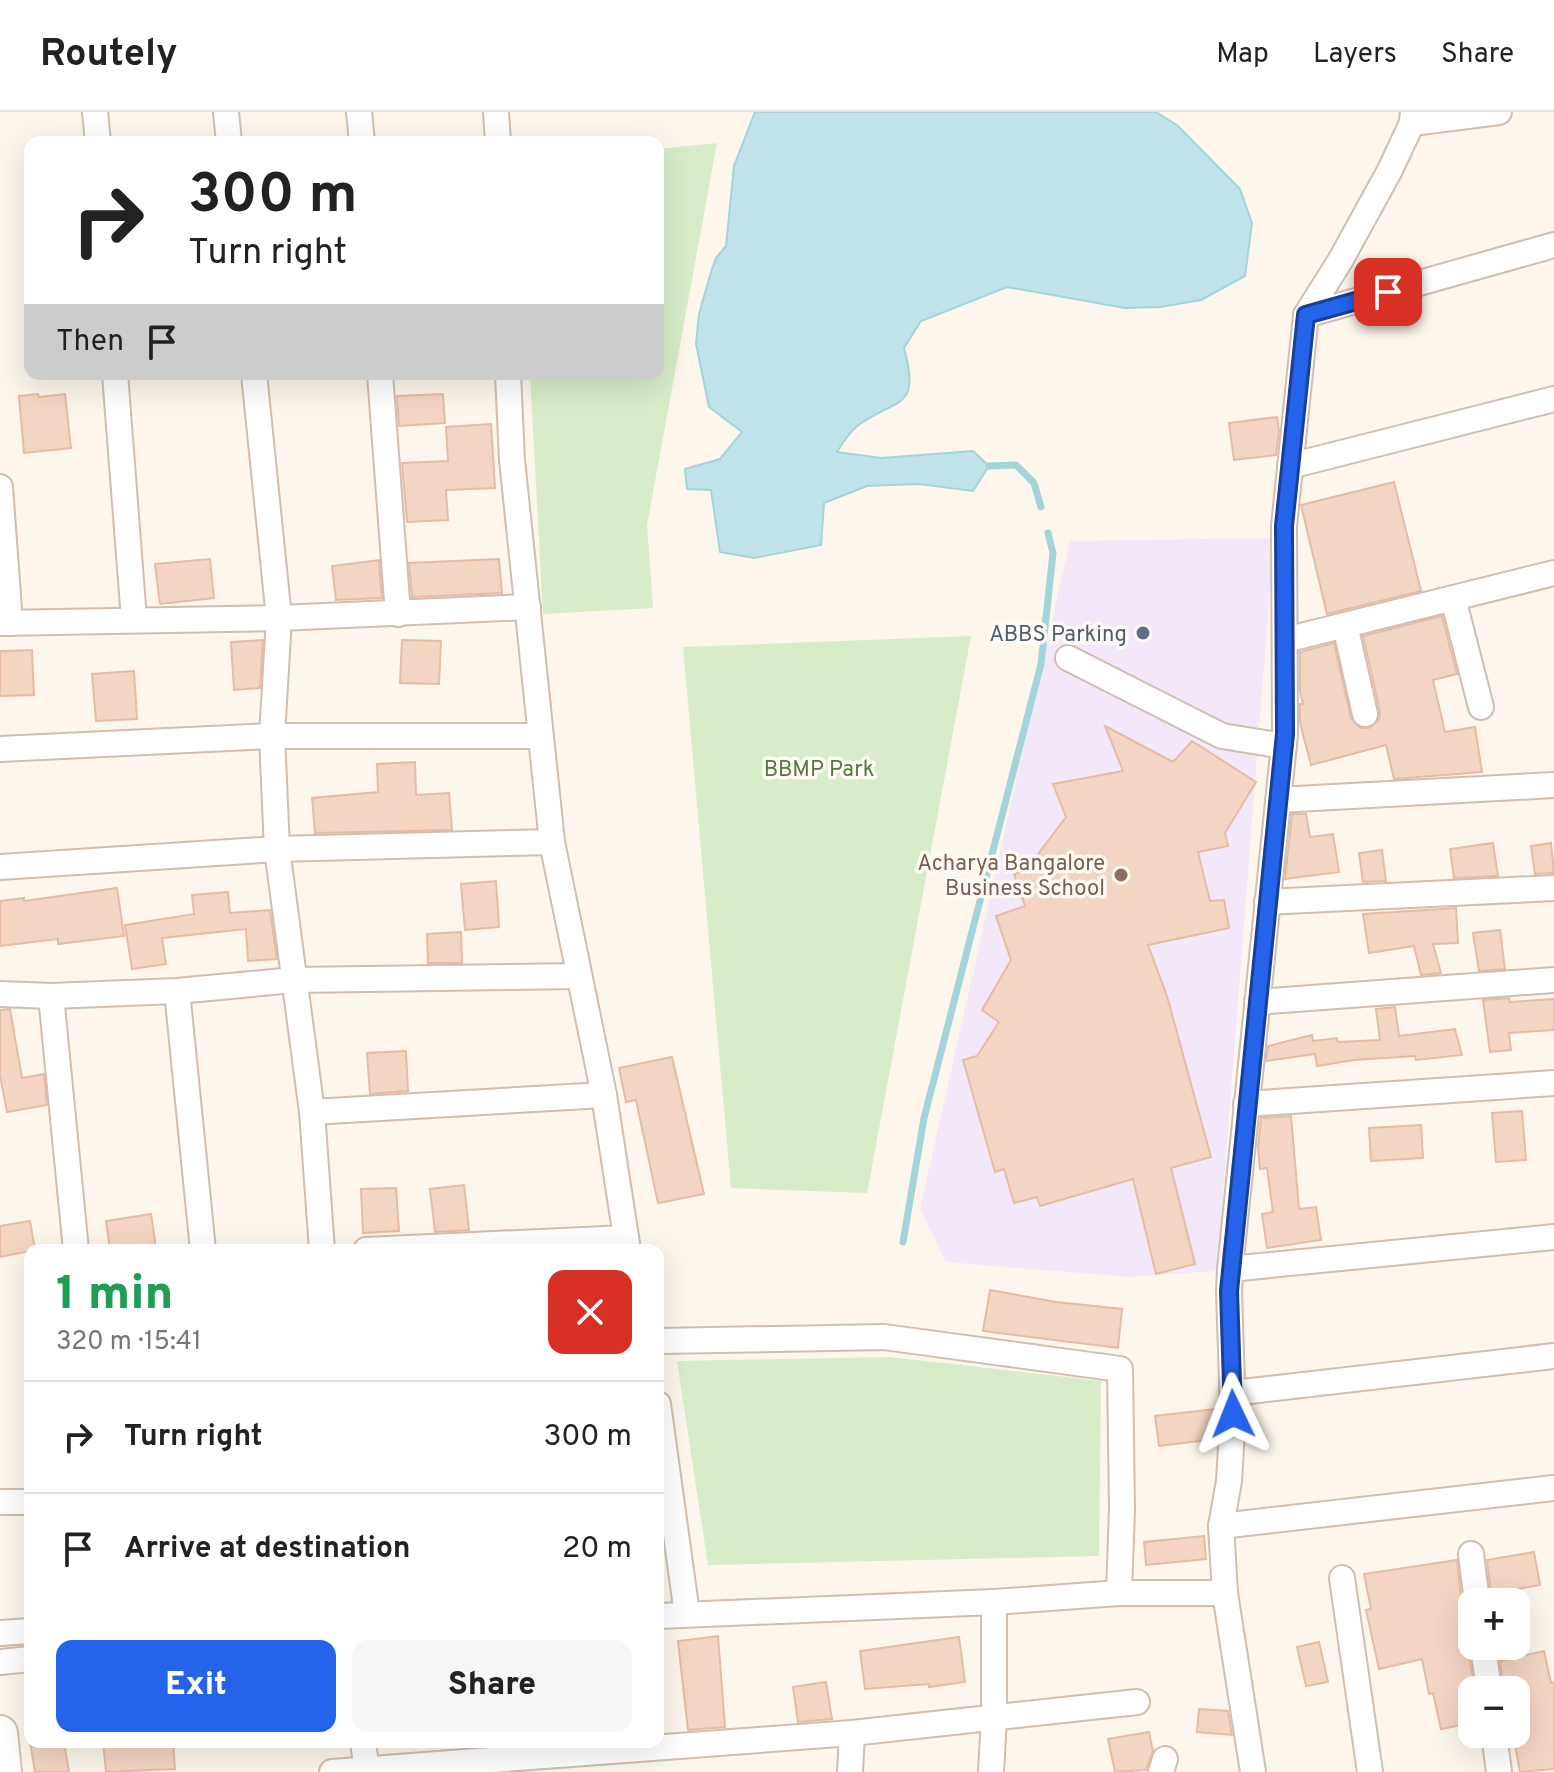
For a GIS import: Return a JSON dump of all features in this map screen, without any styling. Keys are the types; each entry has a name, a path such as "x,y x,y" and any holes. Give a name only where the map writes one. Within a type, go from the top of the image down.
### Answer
{"street":[{"path":"95,112 97,136"},
{"path":"226,112 228,136"},
{"path":"359,112 361,136"},
{"path":"496,112 498,136"},
{"path":"1253,1772 1225,1593 1221,1526 1229,1481 1233,1393 1229,1291 1284,746 1284,526 1306,315 1390,170 1412,118 1499,112"},
{"path":"1306,315 1554,245"},
{"path":"115,380 134,619"},
{"path":"255,380 279,618 272,736 277,849 312,1112 322,1244"},
{"path":"380,380 398,614"},
{"path":"508,380 512,460 552,842 604,1095 627,1244"},
{"path":"1290,466 1554,399"},
{"path":"0,487 5,623 279,618 528,607"},
{"path":"1285,640 1554,573"},
{"path":"1453,598 1481,707"},
{"path":"1345,625 1365,714"},
{"path":"1068,658 1222,736 1284,746"},
{"path":"0,749 272,736 540,736"},
{"path":"1278,800 1554,785"},
{"path":"0,867 277,849 552,842"},
{"path":"1267,902 1554,888"},
{"path":"0,994 51,996 177,991 294,980 579,976"},
{"path":"1257,1002 1554,980"},
{"path":"177,991 202,1244"},
{"path":"51,996 75,1244"},
{"path":"1246,1104 1554,1083"},
{"path":"312,1112 604,1095"},
{"path":"1230,1269 1554,1237"},
{"path":"664,1341 884,1337 1120,1369 1122,1509 1119,1593"},
{"path":"1233,1393 1554,1356"},
{"path":"664,1475 687,1614"},
{"path":"1221,1526 1554,1488"},
{"path":"0,1502 24,1502"},
{"path":"1471,1554 1475,1588"},
{"path":"1342,1578 1370,1772"},
{"path":"664,1616 994,1602 1119,1593 1225,1593"},
{"path":"991,1772 994,1602"},
{"path":"0,1633 24,1631"},
{"path":"0,1662 24,1660"},
{"path":"664,1747 852,1733 1137,1702"},
{"path":"0,1733 4,1772"},
{"path":"850,1772 852,1733"},
{"path":"364,1748 367,1770"},
{"path":"332,1772 655,1748"},
{"path":"1496,1748 1499,1772"}],"shaded area":[{"name":"Acharya Bangalore Business School","path":"1274,538 1217,1271 1129,1277 946,1262 920,1209 1070,541"}],"green space":[{"path":"717,143 647,525 653,608 543,614 530,380 664,380 664,148"},
{"name":"BBMP Park","path":"971,636 867,1193 731,1188 683,647"},
{"path":"890,1357 1101,1381 1099,1556 708,1565 677,1361"}],"water":[{"path":"755,112 1156,112 1178,126 1240,189 1252,223 1245,276 1201,300 1160,307 1125,308 1007,287 921,321 904,348 910,383 907,393 893,406 856,427 837,452 881,458 973,451 989,466 973,491 919,484 867,486 824,503 821,545 754,558 720,552 711,490 687,489 685,469 720,459 742,432 709,407 696,344 699,314 711,272 716,258 726,246 734,166"}],"building":[{"path":"38,394 39,397 65,394 71,448 24,453 19,396"},
{"path":"443,394 445,423 399,426 397,396"},
{"path":"1277,417 1276,455 1234,460 1229,423"},
{"path":"491,424 495,488 446,490 448,520 407,522 402,463 448,461 446,427"},
{"path":"1394,482 1421,591 1327,614 1301,505"},
{"path":"210,559 214,598 160,604 155,564"},
{"path":"499,559 502,593 412,597 409,563"},
{"path":"379,560 382,598 336,600 332,566"},
{"path":"1442,616 1457,674 1433,680 1445,732 1475,727 1482,772 1394,779 1386,745 1311,765 1300,723 1300,704 1303,704 1300,652 1334,643 1351,718 1360,728 1369,728 1379,719 1380,712 1363,636"},
{"path":"263,640 260,688 234,690 231,642"},
{"path":"402,640 441,641 439,684 400,683"},
{"path":"32,650 34,695 0,696 0,651"},
{"path":"134,671 137,719 96,721 92,674"},
{"name":"Acharya Bangalore Business School","path":"1105,726 1173,762 1192,741 1256,782 1225,833 1228,846 1198,852 1210,901 1224,900 1229,928 1148,945 1167,996 1211,1157 1171,1168 1195,1264 1156,1274 1133,1179 1040,1206 1037,1197 1014,1203 1004,1169 995,1172 963,1060 977,1056 999,1022 982,1010 1011,960 996,916 1025,906 1014,874 1026,870 1066,817 1053,784 1123,771"},
{"path":"415,762 416,795 449,793 452,830 315,833 312,798 378,792 377,764"},
{"path":"1292,814 1306,814 1310,837 1333,834 1339,872 1285,879"},
{"path":"1493,843 1498,876 1454,878 1450,849"},
{"path":"1551,843 1554,873 1535,874 1531,846"},
{"path":"1382,850 1386,881 1363,882 1359,853"},
{"path":"496,881 499,927 465,930 461,884"},
{"path":"117,888 124,936 58,944 58,939 0,946 0,901 24,898 24,901"},
{"path":"228,892 230,913 270,910 277,959 248,961 246,929 162,938 166,964 132,969 125,925 194,914 192,895"},
{"path":"1456,908 1458,943 1433,944 1441,973 1421,975 1414,946 1369,953 1363,914"},
{"path":"1500,930 1505,969 1479,971 1473,933"},
{"path":"461,932 462,963 428,963 427,934"},
{"path":"1509,998 1510,1002 1554,999 1554,1030 1509,1033 1511,1050 1490,1052 1483,1000"},
{"path":"1395,1007 1399,1036 1455,1029 1462,1055 1416,1060 1415,1056 1354,1060 1317,1066 1315,1054 1266,1061 1268,1046 1312,1035 1313,1041 1337,1038 1338,1042 1380,1040 1376,1009"},
{"path":"10,1009 22,1078 44,1074 47,1105 7,1112 0,1075 0,1010"},
{"path":"406,1051 408,1091 370,1094 367,1053"},
{"path":"672,1057 704,1194 658,1203 636,1100 626,1102 619,1068"},
{"path":"1522,1111 1526,1160 1496,1162 1492,1113"},
{"path":"1291,1116 1299,1209 1316,1207 1321,1240 1267,1248 1262,1214 1273,1212 1267,1168 1260,1169 1258,1147 1261,1118"},
{"path":"1421,1125 1423,1158 1371,1161 1369,1128"},
{"path":"464,1185 469,1230 435,1232 430,1189"},
{"path":"396,1188 399,1231 363,1233 361,1189"},
{"path":"151,1214 155,1244 109,1244 106,1221"},
{"path":"30,1221 34,1244 24,1244 24,1252 0,1257 0,1226"},
{"path":"990,1290 1056,1302 1122,1309 1118,1348 983,1331"},
{"path":"1215,1409 1216,1439 1159,1446 1155,1416"},
{"path":"1204,1536 1206,1559 1146,1565 1144,1542"},
{"path":"1534,1552 1540,1585 1490,1588 1487,1560"},
{"path":"1457,1560 1460,1588 1458,1660 1470,1660 1472,1676 1458,1676 1458,1726 1441,1729 1433,1693 1429,1694 1422,1659 1379,1669 1366,1610 1371,1609 1364,1574"},
{"path":"718,1636 725,1727 688,1730 678,1641"},
{"path":"959,1637 965,1682 929,1687 929,1684 865,1689 860,1651"},
{"path":"1319,1642 1328,1682 1306,1686 1297,1647"},
{"path":"1544,1651 1551,1683 1554,1682 1554,1769 1520,1772 1516,1748 1530,1748 1530,1676 1502,1676 1500,1661 1530,1660 1530,1654"},
{"path":"826,1682 832,1719 798,1722 793,1687"},
{"path":"1199,1709 1228,1711 1232,1735 1197,1732"},
{"path":"1149,1732 1153,1751 1146,1770 1115,1772 1108,1739"},
{"path":"31,1748 65,1748 69,1772 35,1772"},
{"path":"104,1748 173,1748 175,1769 106,1772"}],"waterway":[{"path":"989,466 1016,465 1034,483 1041,507"},
{"path":"903,1242 924,1118 1041,664 1053,553 1048,533"}],"place":[{"name":"ABBS Parking","path":"1143,633"},
{"name":"Acharya Bangalore Business School","path":"1121,875"}],"route":[{"path":"1233,1414 1229,1291 1285,734 1284,526 1306,315 1388,292"}]}
